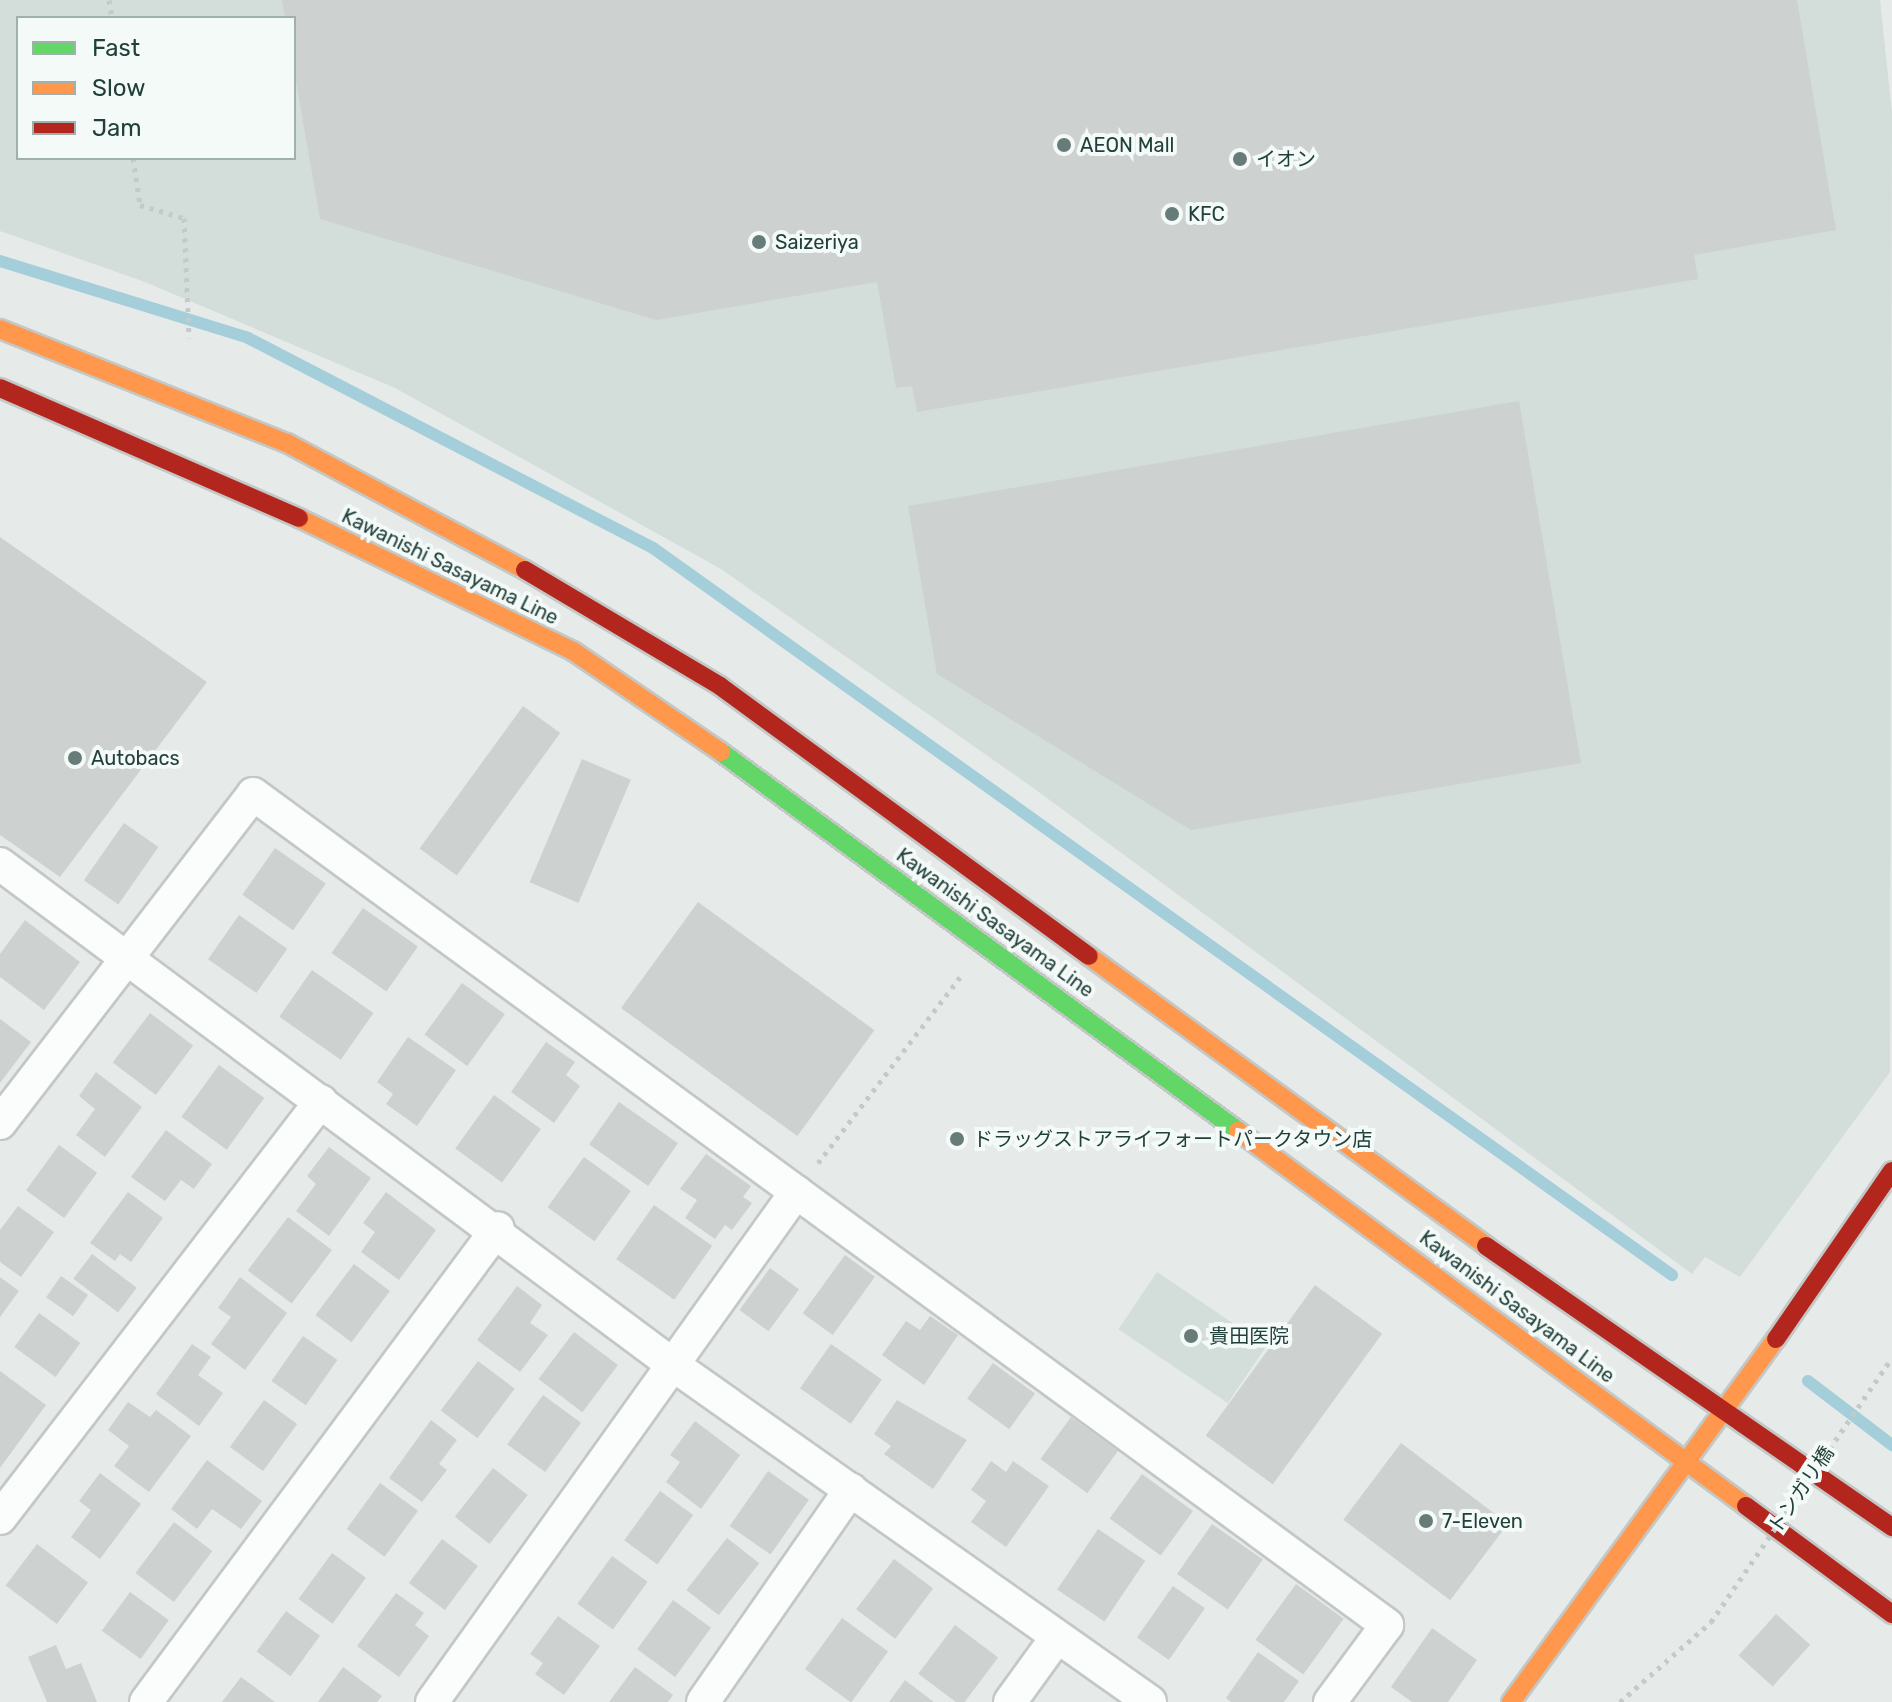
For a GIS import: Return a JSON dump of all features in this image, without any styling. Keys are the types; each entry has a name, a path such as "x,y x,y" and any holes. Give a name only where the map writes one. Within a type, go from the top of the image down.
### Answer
{"main road":[{"name":"Kawanishi Sasayama Line","path":"0,329 287,443 597,608 720,686 1628,1350 1725,1407 1892,1527"},
{"name":"Kawanishi Sasayama Line","path":"0,388 239,489 573,651 986,944 1892,1614"},
{"path":"1511,1702 1644,1516 1691,1464 1725,1407 1892,1171"}],"street":[{"path":"0,1123 253,794 1387,1625 1330,1702"},
{"path":"0,864 129,953 321,1101 498,1228 669,1362 1150,1702"},
{"path":"0,1518 321,1101"},
{"path":"432,1702 669,1362 796,1192"},
{"path":"146,1702 498,1228"},
{"path":"703,1702 851,1489"},
{"path":"1010,1702 1057,1637"}],"path":[{"path":"133,160 140,205 184,218 189,338"},
{"path":"796,1192 986,944"},
{"name":"トンガリ橋","path":"1620,1702 1711,1622 1892,1358"}],"shaded area":[{"path":"0,0 1880,0 1892,113 1890,1072 1740,1277 1705,1257 1692,1274 1032,787 721,569 395,388 145,282 0,231"},
{"name":"貴田医院","path":"1157,1272 1266,1346 1228,1403 1118,1329"}],"building":[{"name":"AEON Mall","path":"282,0 1797,0 1836,230 1694,255 1698,279 917,412 912,386 896,388 877,282 656,320 320,219 296,81 296,16 285,16"},
{"path":"1519,401 1581,763 1191,830 937,674 908,506"},
{"name":"Autobacs","path":"0,537 207,682 60,877 0,835"},
{"path":"523,706 560,733 457,875 420,848"},
{"path":"582,759 631,780 578,903 530,882"},
{"path":"124,823 158,847 118,904 84,880"},
{"path":"275,848 326,884 293,930 242,895"},
{"path":"698,902 874,1030 797,1136 621,1008"},
{"path":"363,908 418,946 386,991 331,953"},
{"path":"239,915 287,949 256,993 208,959"},
{"path":"25,920 80,962 44,1010 0,977 0,954"},
{"path":"312,970 373,1013 341,1060 279,1017"},
{"path":"462,983 505,1014 467,1066 424,1035"},
{"path":"150,1013 193,1045 156,1095 113,1063"},
{"path":"0,1019 31,1042 0,1083"},
{"path":"408,1037 456,1070 417,1126 386,1104 393,1094 377,1082"},
{"path":"546,1042 575,1062 566,1075 580,1086 554,1123 511,1092"},
{"path":"219,1065 264,1098 227,1150 181,1117"},
{"path":"96,1072 142,1107 105,1157 76,1135 95,1109 79,1096"},
{"path":"494,1095 541,1129 502,1182 455,1148"},
{"path":"619,1102 678,1143 648,1186 589,1145"},
{"path":"166,1130 212,1164 194,1189 181,1180 165,1201 131,1177"},
{"path":"59,1145 97,1173 64,1218 26,1190"},
{"path":"329,1147 371,1178 329,1236 296,1211 316,1184 307,1176"},
{"path":"706,1154 751,1186 743,1197 752,1203 732,1230 725,1225 715,1239 685,1218 697,1200 680,1189"},
{"path":"584,1157 631,1191 594,1241 548,1207"},
{"path":"128,1192 163,1218 131,1262 120,1254 115,1261 90,1243"},
{"path":"386,1192 436,1230 399,1280 361,1252 375,1232 363,1223"},
{"path":"654,1205 712,1246 674,1300 616,1259"},
{"path":"18,1206 54,1232 21,1277 0,1262 0,1230"},
{"path":"288,1217 332,1250 292,1304 248,1271"},
{"path":"92,1254 137,1288 118,1312 73,1279"},
{"path":"845,1255 875,1277 833,1335 803,1313"},
{"path":"354,1264 390,1291 351,1342 315,1315"},
{"path":"770,1268 799,1289 769,1331 739,1310"},
{"path":"61,1276 88,1295 73,1316 46,1297"},
{"path":"0,1277 19,1291 0,1317"},
{"path":"240,1277 287,1313 245,1370 211,1344 231,1317 218,1308"},
{"path":"1315,1285 1382,1334 1273,1484 1206,1435"},
{"path":"517,1286 542,1305 530,1323 548,1335 520,1372 477,1340"},
{"path":"39,1313 80,1343 56,1377 14,1347"},
{"path":"930,1316 958,1335 924,1385 882,1355 906,1321 920,1330"},
{"path":"574,1332 618,1365 582,1412 538,1379"},
{"path":"303,1336 337,1360 306,1405 271,1381"},
{"path":"192,1344 211,1357 198,1375 223,1393 199,1426 156,1394"},
{"path":"831,1344 882,1380 851,1424 800,1388"},
{"path":"478,1361 515,1389 477,1438 441,1411"},
{"path":"993,1363 1035,1394 1009,1429 967,1399"},
{"path":"0,1371 46,1405 0,1468"},
{"path":"543,1395 581,1423 545,1472 507,1444"},
{"path":"264,1400 297,1424 263,1471 230,1447"},
{"path":"897,1400 967,1440 933,1489 884,1454 891,1446 874,1434"},
{"path":"128,1402 150,1417 156,1410 191,1436 149,1492 114,1466 129,1446 108,1430"},
{"path":"1071,1417 1118,1451 1087,1493 1040,1459"},
{"path":"431,1420 457,1440 439,1464 447,1470 422,1502 389,1478"},
{"path":"695,1421 740,1455 701,1509 666,1482 680,1462 670,1455"},
{"name":"7-Eleven","path":"1401,1443 1508,1524 1450,1600 1343,1520"},
{"path":"207,1460 262,1501 241,1529 212,1509 197,1529 171,1509"},
{"path":"991,1461 1006,1472 1013,1461 1049,1486 1006,1547 971,1522 986,1501 971,1490"},
{"path":"493,1468 528,1495 490,1544 455,1517"},
{"path":"768,1471 809,1500 771,1555 730,1526"},
{"path":"100,1473 141,1504 100,1559 71,1537 91,1510 79,1501"},
{"path":"1142,1474 1193,1511 1161,1556 1110,1518"},
{"path":"380,1483 418,1511 385,1557 346,1529"},
{"path":"660,1491 693,1515 657,1564 624,1540"},
{"path":"174,1522 212,1551 174,1602 135,1573"},
{"path":"1212,1524 1263,1560 1228,1610 1177,1574"},
{"path":"1098,1529 1145,1561 1104,1621 1057,1590"},
{"path":"727,1538 759,1563 719,1615 686,1590"},
{"path":"442,1539 478,1566 445,1610 409,1583"},
{"path":"37,1544 88,1583 57,1624 6,1586"},
{"path":"332,1553 366,1578 332,1624 298,1599"},
{"path":"612,1556 648,1582 613,1630 577,1604"},
{"path":"894,1559 933,1588 895,1639 856,1609"},
{"path":"1296,1584 1344,1619 1303,1675 1255,1640"},
{"path":"1173,1586 1205,1608 1169,1660 1137,1638"},
{"path":"130,1592 169,1620 141,1659 102,1631"},
{"path":"396,1593 424,1613 415,1625 429,1636 399,1677 357,1646"},
{"path":"673,1600 711,1628 675,1677 637,1649"},
{"path":"286,1611 320,1636 291,1676 257,1651"},
{"path":"1776,1614 1810,1645 1773,1686 1739,1656"},
{"path":"558,1616 600,1646 564,1695 535,1674 543,1663 530,1654"},
{"path":"842,1618 888,1652 851,1702 805,1669"},
{"path":"955,1625 998,1657 965,1702 956,1702 918,1674"},
{"path":"1432,1628 1477,1660 1448,1702 1412,1702 1391,1687"},
{"path":"56,1645 66,1669 81,1663 97,1702 47,1702 28,1657"},
{"path":"1258,1652 1299,1681 1284,1702 1231,1702 1226,1698"},
{"path":"343,1667 382,1696 377,1702 318,1702"},
{"path":"635,1667 673,1695 668,1702 609,1702"},
{"path":"241,1677 275,1702 222,1702"},
{"path":"905,1680 922,1693 934,1702 889,1702"}],"waterway":[{"path":"0,261 248,338 653,548 1672,1275"},
{"path":"1808,1381 1892,1445"}],"traffic: fast":[{"path":"721,752 1238,1131"}],"traffic: slow":[{"path":"0,329 287,443 525,570"},
{"path":"299,518 573,651 721,752"},
{"path":"1089,956 1486,1246"},
{"path":"1238,1131 1746,1506"},
{"path":"1511,1702 1776,1339"}],"traffic: jam":[{"path":"0,388 299,518"},
{"path":"525,570 720,686 1089,956"},
{"path":"1776,1339 1892,1171"},
{"path":"1486,1246 1892,1527"},
{"path":"1746,1506 1892,1614"}],"place":[{"name":"AEON Mall","path":"1064,145"},
{"name":"イオン","path":"1240,159"},
{"name":"KFC","path":"1172,214"},
{"name":"Saizeriya","path":"759,242"},
{"name":"Autobacs","path":"75,758"},
{"name":"ドラッグストアライフォートパークタウン店","path":"957,1139"},
{"name":"貴田医院","path":"1191,1336"},
{"name":"7-Eleven","path":"1426,1521"}]}
